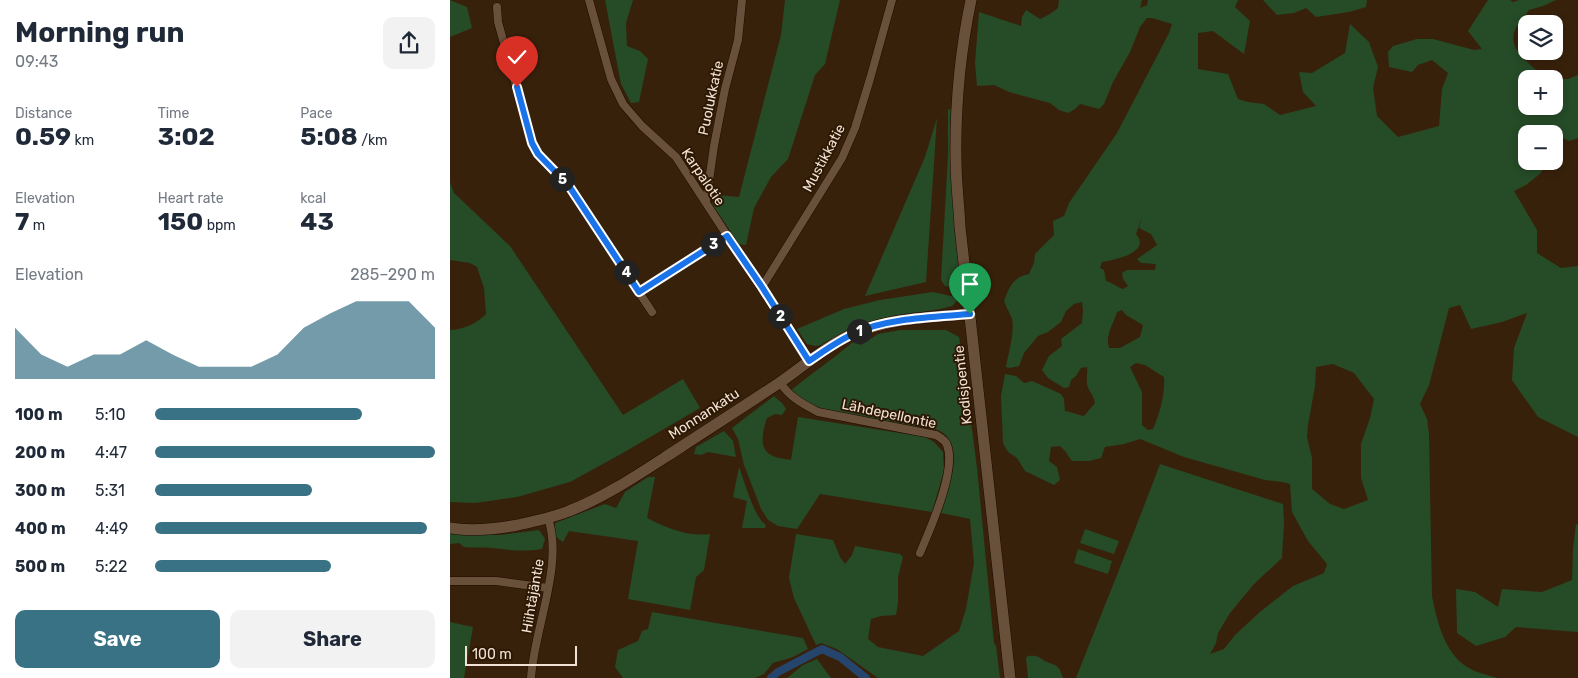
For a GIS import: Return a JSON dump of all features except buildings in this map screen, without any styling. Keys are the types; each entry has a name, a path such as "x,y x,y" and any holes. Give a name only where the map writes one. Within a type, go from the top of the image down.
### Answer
{"street":[{"name":"Puolukkatie","path":"706,202 725,89 738,40 742,0"},
{"name":"Mustikkatie","path":"762,287 842,158 858,120 892,0"},
{"name":"Kodisjoentie","path":"971,0 958,87 956,143 960,227 1010,678"},
{"name":"Karpalotie","path":"591,1 611,79 623,104 642,126 676,157 809,361"},
{"path":"497,7 498,22 532,143 538,154 569,186 652,312"},
{"path":"639,292 727,236"},
{"name":"Monnankatu","path":"450,528 479,530 502,528 548,518 569,511 601,496 653,465 849,336 874,326 925,317 970,314"},
{"name":"Lähdepellontie","path":"780,382 786,392 805,406 818,412 936,435 944,440 948,446 949,456 944,489 936,517 920,552"},
{"name":"Hiihtäjäntie","path":"531,678 553,553 548,518"},
{"path":"450,581 496,580 548,588"}],"green space":[{"path":"450,0 467,7 472,28 450,37"},
{"path":"605,0 633,0 626,23 627,46 640,51 648,59 639,102 631,103 621,84"},
{"path":"785,0 840,0 825,64 815,75 788,159 771,177 754,208 746,245 739,244 712,204 717,195 739,197 781,35"},
{"path":"1059,0 1142,0 1140,8 1147,5 1148,0 1238,0 1235,7 1250,21 1244,54 1213,31 1198,33 1198,69 1228,74 1238,99 1264,104 1280,115 1316,106 1303,92 1299,72 1312,73 1345,53 1350,24 1369,42 1378,67 1373,88 1377,116 1398,137 1439,126 1442,89 1448,73 1432,60 1418,65 1412,72 1389,67 1388,52 1393,46 1417,39 1433,39 1474,50 1482,49 1468,31 1488,0 1510,0 1513,2 1519,0 1556,0 1529,10 1525,15 1518,15 1518,24 1513,40 1518,52 1518,60 1525,60 1537,70 1518,70 1518,115 1563,115 1563,79 1578,75 1578,138 1569,141 1563,138 1563,125 1518,125 1518,170 1542,170 1541,173 1526,185 1514,191 1537,230 1537,253 1561,268 1578,266 1578,437 1538,417 1512,380 1514,348 1527,313 1502,322 1471,329 1460,305 1449,308 1429,385 1420,404 1427,419 1429,434 1432,596 1436,616 1447,645 1459,661 1467,667 1497,678 1076,678 1160,464 1283,504 1282,558 1254,584 1230,613 1218,633 1216,643 1210,654 1224,649 1235,635 1261,611 1293,586 1324,573 1327,564 1308,541 1292,512 1290,484 1265,480 1184,457 1140,439 1105,447 1101,458 1089,461 1072,461 1060,446 1051,447 1049,461 1057,467 1060,480 1054,485 1025,471 1017,458 1008,452 1003,443 1001,396 1005,374 1016,376 1024,383 1032,381 1061,394 1064,399 1065,411 1084,416 1095,403 1087,384 1087,367 1081,368 1071,380 1069,387 1064,388 1048,378 1042,370 1049,356 1062,346 1061,339 1082,323 1082,302 1074,304 1066,311 1061,322 1048,332 1038,336 1024,353 1019,366 1010,368 1006,367 1013,324 1004,301 1012,283 1029,274 1034,263 1035,254 1054,235 1053,221 1064,216 1069,203 1117,133 1172,24 1147,18 1140,27 1130,52 1113,82 1104,104 1099,109 1080,104 1068,113 1059,110 1050,103 1009,92 994,85 977,86 975,63 979,12 1021,26 1022,17 1026,10 1040,19 1058,8","holes":["1142,217 1139,228 1151,234 1157,245 1137,259 1141,263 1156,264 1155,270 1127,270 1122,273 1123,279 1128,286 1123,289 1106,281 1104,270 1100,268 1102,262 1122,257 1135,251 1139,246 1140,241 1136,234","1122,310 1126,315 1143,325 1140,337 1120,348 1109,348 1109,334 1117,312","1136,363 1145,365 1164,377 1164,390 1158,417 1153,429 1148,430 1142,425 1142,392 1130,367","1333,364 1354,373 1374,399 1361,444 1361,478 1368,500 1344,509 1330,504 1312,489 1312,458 1307,437 1316,367"]},
{"path":"1263,0 1367,0 1366,7 1349,12 1316,17 1306,8 1294,13 1277,15"},
{"path":"948,109 951,110 950,146 962,288 945,286 941,280 948,155"},
{"path":"937,118 926,282 865,296 925,157"},
{"path":"450,182 454,193 510,246 623,415 683,379 700,408 570,482 517,497 475,503 450,502 450,330 460,329 469,325 486,314 484,288 477,267 470,263 450,260"},
{"path":"933,292 960,298 952,306 880,319 847,330 823,345 807,344 797,329 844,309 880,300"},
{"path":"900,330 946,330 959,337 977,468 994,643 1000,678 878,678 837,649 821,643 816,645 794,598 789,578 796,534 833,540 845,564 852,555 855,546 900,554 903,557 898,577 896,615 871,619 868,639 878,647 923,656 959,631 966,609 974,563 970,519 941,513 953,470 954,458 948,438 940,431 932,428 905,426 817,409 790,391 853,342 861,345 878,334"},
{"path":"774,396 786,409 782,415 775,414 767,418 764,428 764,448 775,457 791,460 798,417 925,437 934,442 943,452 944,471 932,512 820,494 797,529 778,526 768,520 761,509 744,465 738,439 732,428"},
{"path":"724,431 733,441 736,457 708,452 701,455 694,454 696,447"},
{"path":"739,467 753,507 761,521 766,525 765,528 742,528 747,501 733,497"},
{"path":"648,477 655,477 647,518 685,533 710,534 704,570 696,577 690,610 628,599 638,541 569,531 563,542 555,536 555,523 605,504 616,508 625,492"},
{"path":"1576,524 1578,525 1578,632 1516,627 1505,637 1476,646 1457,633 1456,589 1475,592 1498,607 1502,589 1542,592 1572,580"},
{"path":"1085,529 1119,541 1114,554 1080,543"},
{"path":"539,530 545,539 542,549 517,550 464,547 459,543 450,544 450,534 500,535"},
{"path":"1078,549 1112,561 1108,574 1074,563"},
{"path":"652,612 803,638 808,649 793,657 773,663 764,674 755,678 623,678 615,667 618,650 638,641 642,631 648,629"},
{"path":"450,622 473,627 464,678 450,678"},
{"path":"1028,656 1037,656 1056,666 1063,678 1028,678 1026,658"},
{"path":"817,659 831,678 787,678 803,665"}],"waterway":[{"path":"771,678 778,672 822,649 840,657 866,678"}],"route":[{"path":"517,87 532,143 538,154 569,186 639,292 727,236 809,361 856,332 874,326 925,317 970,314"}]}
